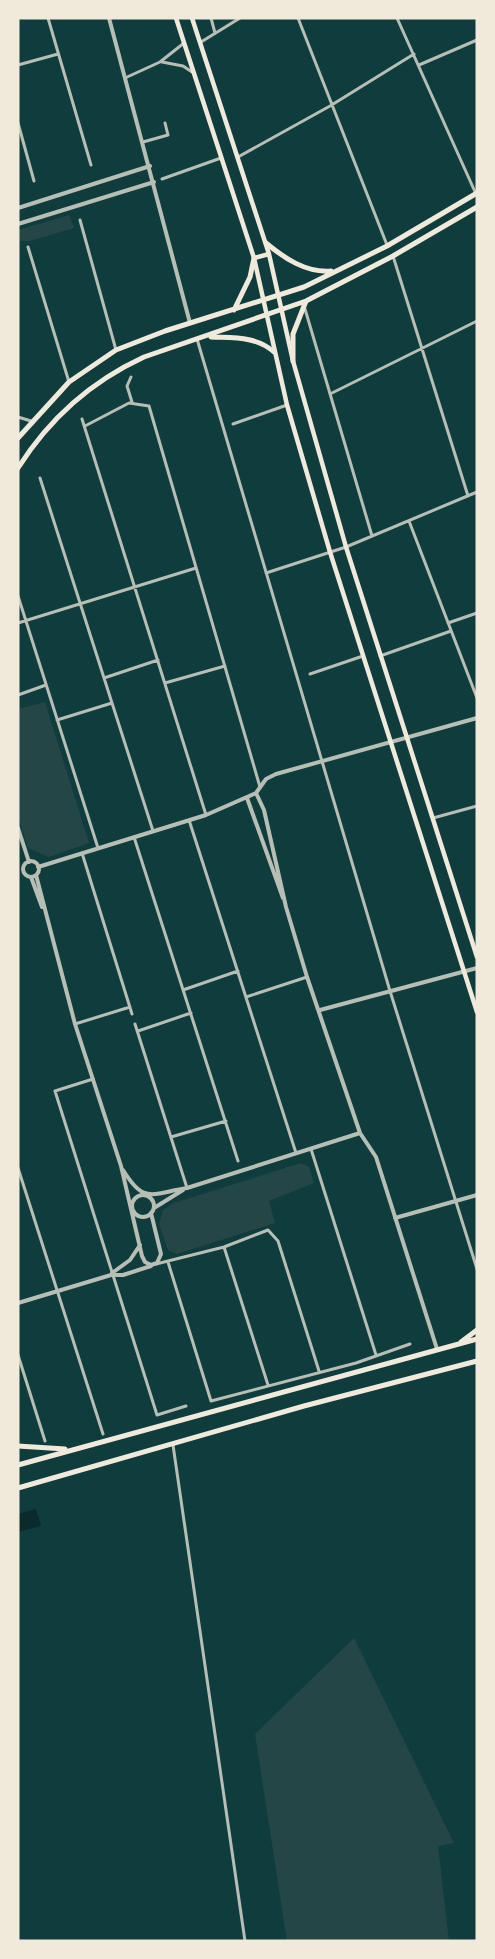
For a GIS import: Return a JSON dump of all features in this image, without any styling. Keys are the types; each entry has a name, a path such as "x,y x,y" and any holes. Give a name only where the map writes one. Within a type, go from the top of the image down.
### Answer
{"main road":[{"path":"176,18 254,258 287,405 330,552 477,1012"},
{"path":"192,18 266,243 293,361 346,547 477,957"},
{"path":"18,438 30,421 69,382 116,350 190,323 304,287 332,271 387,246 476,194"},
{"path":"18,468 54,422 102,379 144,357 306,301 393,256 477,207"},
{"path":"266,243 297,264 315,270 332,271"},
{"path":"254,258 269,254"},
{"path":"234,310 250,278 254,258"},
{"path":"293,361 292,334 306,301"},
{"path":"207,336 254,340 265,344 274,352"},
{"path":"459,1344 477,1330"},
{"path":"18,1465 477,1339"},
{"path":"18,1488 173,1443 477,1361"},
{"path":"18,1446 69,1450"}],"street":[{"path":"48,18 91,165"},
{"path":"109,18 190,323"},
{"path":"211,18 215,33"},
{"path":"200,42 240,18"},
{"path":"298,18 330,106 387,246"},
{"path":"397,18 476,194"},
{"path":"419,65 477,40"},
{"path":"126,78 160,62 184,43"},
{"path":"18,65 58,54"},
{"path":"238,157 330,106 414,54"},
{"path":"160,62 172,62 193,72"},
{"path":"18,123 34,181"},
{"path":"143,142 168,135 165,123"},
{"path":"162,179 221,159"},
{"path":"18,208 150,166"},
{"path":"18,224 154,182"},
{"path":"80,220 116,350"},
{"path":"28,247 69,382"},
{"path":"393,256 420,349 468,496"},
{"path":"306,301 305,315 372,536"},
{"path":"330,394 477,321"},
{"path":"197,339 320,760 477,1269"},
{"path":"131,377 127,386 132,402"},
{"path":"85,426 106,413 132,402 148,406 260,787"},
{"path":"233,424 287,405"},
{"path":"18,412 19,417 30,421"},
{"path":"82,419 206,814"},
{"path":"40,478 153,831"},
{"path":"266,573 346,547 477,492"},
{"path":"409,521 477,698"},
{"path":"18,623 196,568"},
{"path":"18,596 98,848"},
{"path":"448,623 477,612"},
{"path":"380,656 451,631"},
{"path":"310,674 363,656"},
{"path":"104,678 158,660"},
{"path":"165,683 225,666"},
{"path":"18,695 46,685"},
{"path":"57,720 112,704"},
{"path":"38,867 189,820 247,798 256,793 276,774 477,718"},
{"path":"256,793 274,849 286,907"},
{"path":"247,798 286,907 360,1134 376,1157 437,1349"},
{"path":"433,818 477,806"},
{"path":"189,820 296,1153"},
{"path":"18,828 29,862"},
{"path":"134,837 238,1161"},
{"path":"82,853 132,1014"},
{"path":"18,868 29,862 35,863 38,867"},
{"path":"24,866 25,874"},
{"path":"38,867 36,875 75,1024 121,1166 143,1259 148,1264 168,1262 224,1247 268,1230 276,1237 319,1371"},
{"path":"18,877 25,874 31,877 50,928"},
{"path":"31,877 36,875"},
{"path":"320,1010 477,968"},
{"path":"183,990 238,972"},
{"path":"246,997 308,977"},
{"path":"75,1024 130,1007"},
{"path":"138,1031 191,1013"},
{"path":"135,1024 187,1188"},
{"path":"93,1079 55,1091 111,1275 157,1415 186,1406"},
{"path":"171,1137 226,1121"},
{"path":"132,1209 134,1198 145,1194 187,1188 360,1134"},
{"path":"310,1149 376,1355"},
{"path":"121,1166 136,1190 150,1197 154,1208"},
{"path":"18,1168 103,1434"},
{"path":"18,1304 111,1275 123,1275 160,1260 161,1254 151,1214 154,1208 187,1188"},
{"path":"395,1218 477,1195"},
{"path":"132,1209 140,1217 151,1214"},
{"path":"111,1275 130,1260 140,1244"},
{"path":"224,1247 268,1386"},
{"path":"168,1262 208,1396 213,1401 410,1344"},
{"path":"18,1355 45,1441"},
{"path":"173,1443 245,1941"}],"shaded area":[{"path":"69,215 74,228 30,241 18,241 18,230"},
{"path":"45,702 89,843 49,857 28,848 18,817 18,709"},
{"path":"301,1163 309,1167 314,1183 269,1201 275,1223 177,1254 168,1250 159,1224 163,1210 174,1203"},
{"path":"36,1509 41,1526 18,1532 18,1514"},
{"path":"354,1638 454,1843 438,1846 449,1941 287,1941 255,1734"}]}
